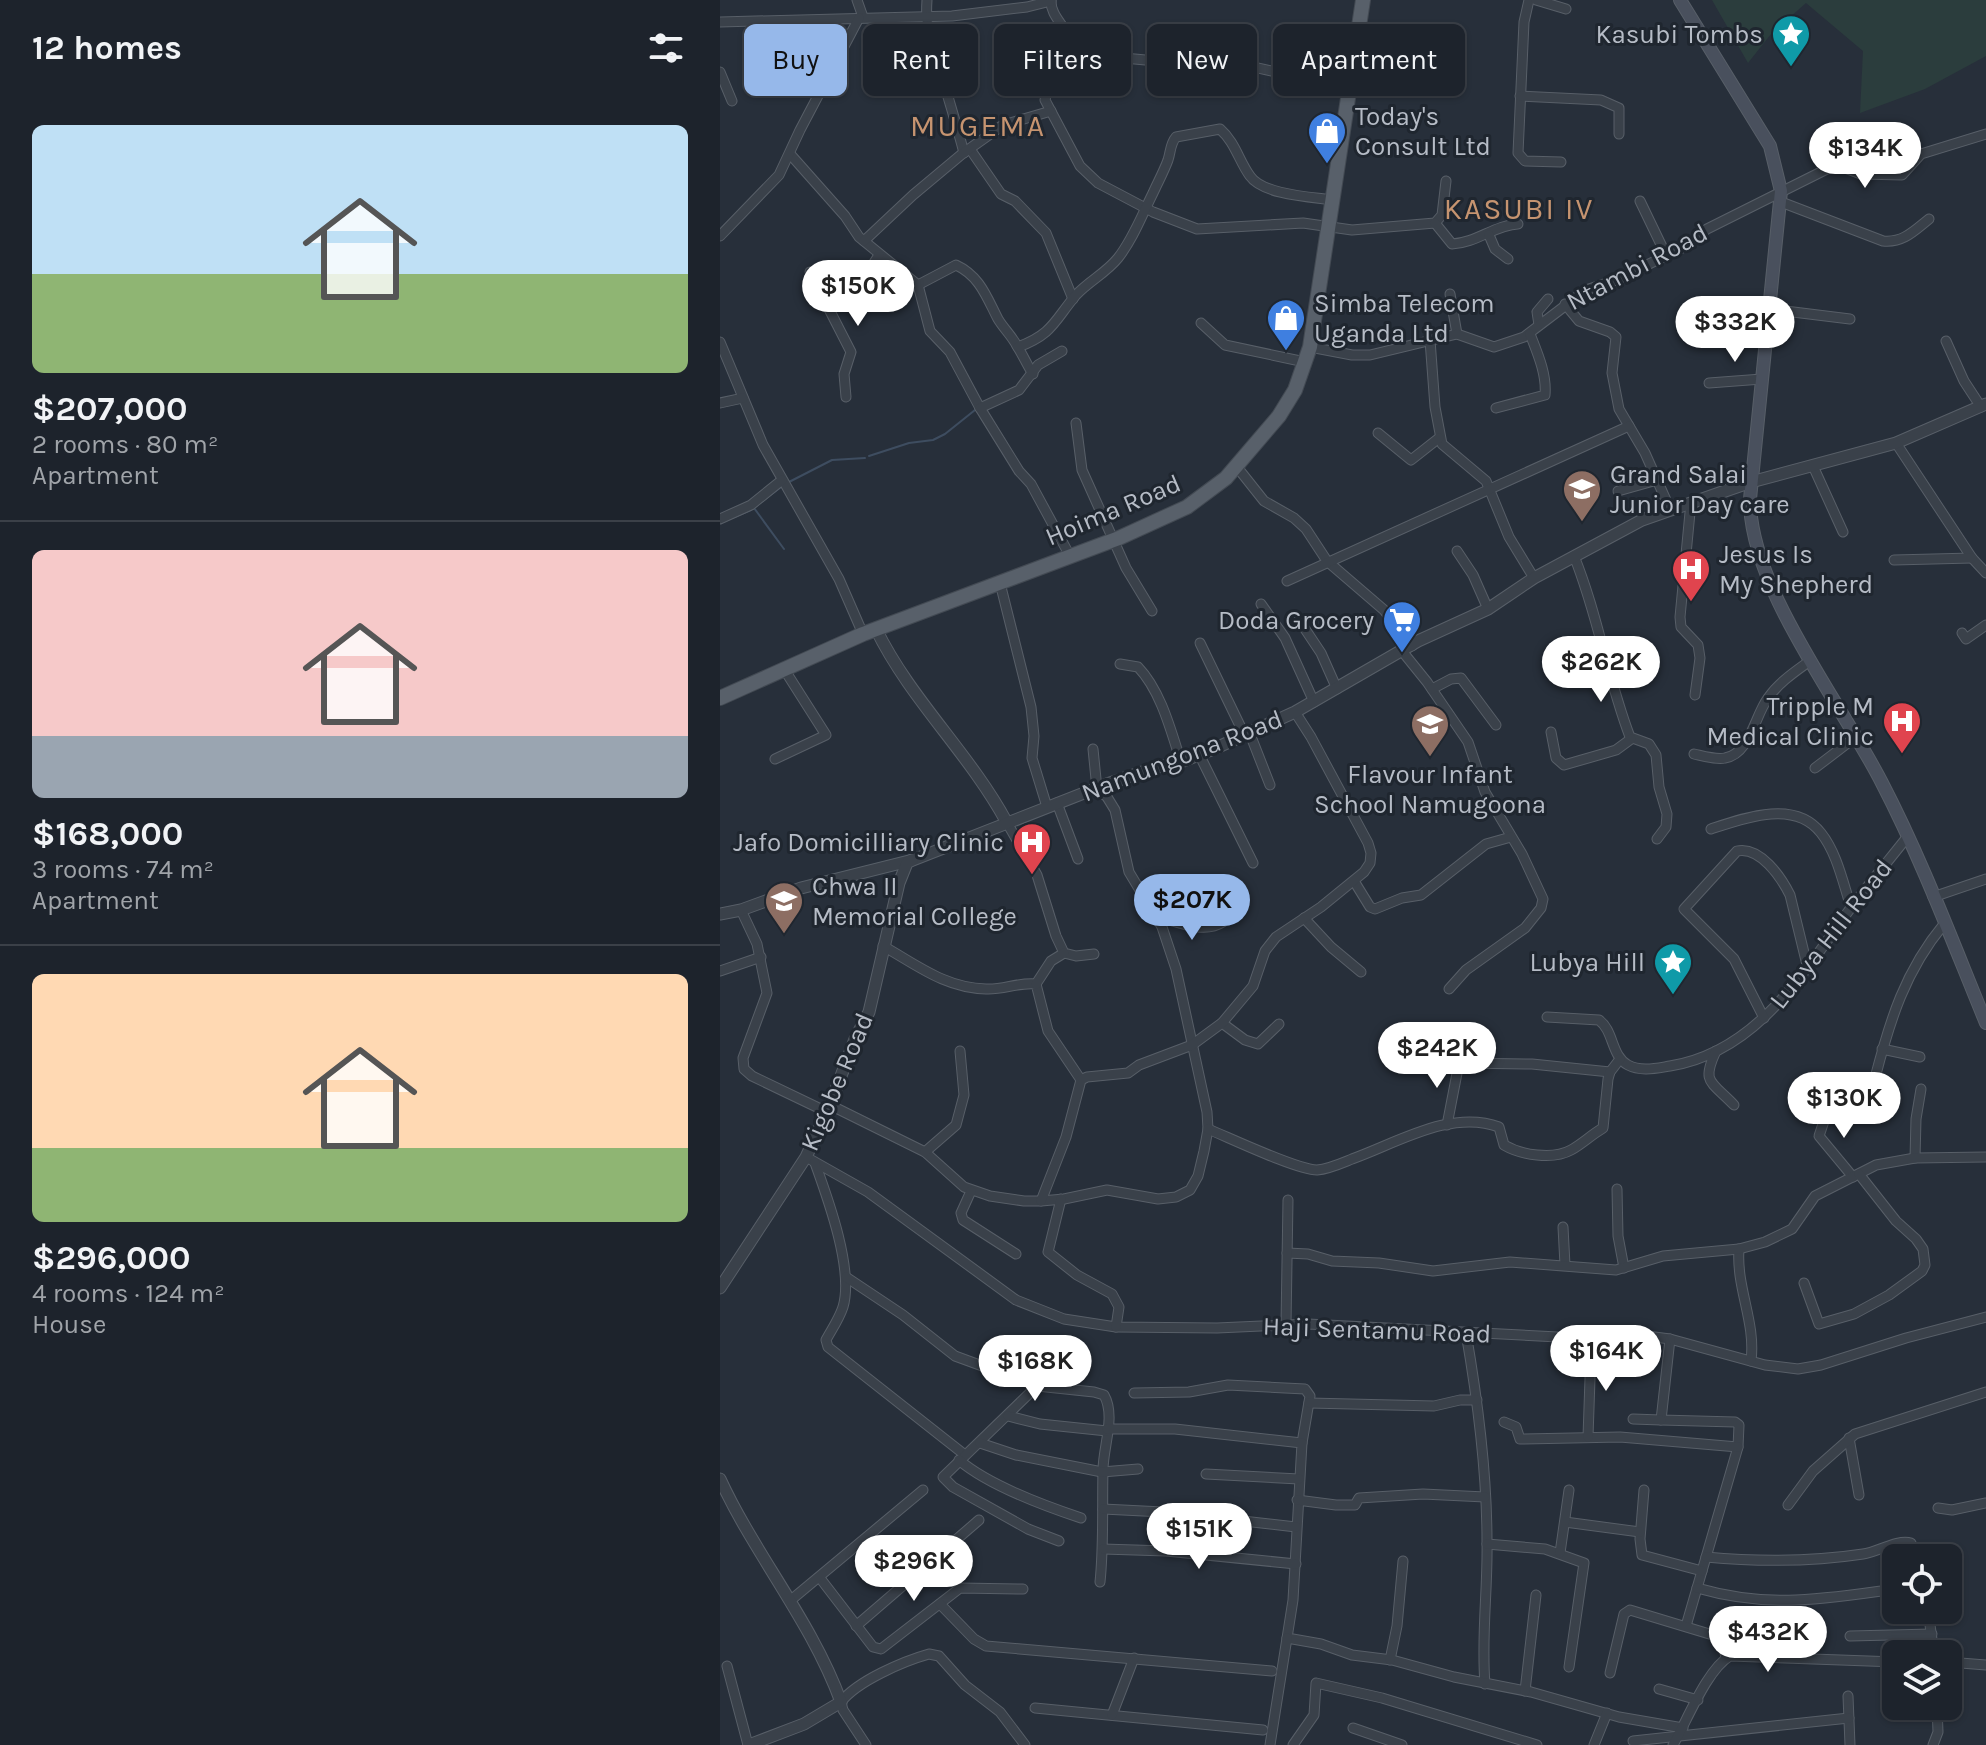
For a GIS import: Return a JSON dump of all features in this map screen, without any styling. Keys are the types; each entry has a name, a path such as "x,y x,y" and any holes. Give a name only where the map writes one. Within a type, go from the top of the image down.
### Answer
{"main road":[{"name":"Hoima Road","path":"1359,24 1363,0"},
{"path":"1680,0 1770,146 1781,197 1751,482 1750,510 1760,558 1780,602 1857,736 1908,836 1986,1023"},
{"name":"Hoima Road","path":"720,698 869,632 1113,540 1187,507 1237,467 1286,406 1310,347 1349,96"}],"street":[{"path":"720,236 779,175 861,18 857,0"},
{"path":"927,0 929,40 967,151 1001,194 1015,201 1046,233 1073,299"},
{"path":"1529,0 1524,22 1518,153 1525,161 1561,162"},
{"path":"1536,0 1566,9"},
{"path":"720,22 973,14 1051,1 1051,9 1061,24"},
{"path":"1131,59 1156,61 1213,58 1273,71"},
{"path":"720,72 732,101"},
{"path":"1046,96 1082,169 1107,189 1202,231 1288,223 1352,230 1435,223 1442,215 1446,181"},
{"path":"1520,96 1606,100 1619,108 1619,134"},
{"path":"864,241 913,195 1003,125 1051,111"},
{"path":"1018,347 1048,331 1062,317 1073,299 1117,259 1146,208 1168,160 1174,138 1218,128 1235,148 1253,180 1289,194 1333,200"},
{"name":"Ntambi Road","path":"1457,334 1494,347 1530,334 1586,290 1616,280 1684,247 1707,229 1781,197 1840,166 1861,174 1902,175 1921,154 1986,134"},
{"path":"790,154 864,241 918,285 930,331 950,352 980,408 1019,471 1031,484 1070,556"},
{"path":"1781,197 1892,242 1904,239 1929,219"},
{"path":"1640,201 1666,255"},
{"path":"1435,223 1452,244 1518,224"},
{"path":"1489,235 1495,249 1508,259"},
{"path":"830,309 861,283 879,255"},
{"path":"918,285 946,269 959,266 976,279 1033,374"},
{"path":"810,272 851,352 844,374 846,397"},
{"path":"1310,347 1370,355 1457,334 1450,294"},
{"path":"1539,325 1537,312 1548,299"},
{"path":"1565,304 1579,321 1616,337 1613,383 1619,409 1670,509"},
{"path":"1769,309 1850,319"},
{"path":"1201,323 1225,345 1305,362"},
{"path":"1496,408 1545,395 1546,385 1530,334"},
{"path":"1430,340 1439,438 1447,452 1486,481 1509,537 1534,578"},
{"path":"1946,341 1964,381 1984,406"},
{"path":"720,342 782,480 869,632 966,758 1037,875 1064,953"},
{"path":"980,408 1019,390 1038,365 1062,351"},
{"path":"1709,383 1762,379"},
{"path":"720,403 743,398"},
{"name":"Namungona Road","path":"720,914 741,910 801,888 913,860 975,837 1006,821 1154,768 1181,762 1295,712 1407,648 1488,609 1534,578 1642,520 1751,482 1896,443 1984,406"},
{"path":"1076,423 1082,470 1113,540 1152,611"},
{"path":"1287,581 1629,426"},
{"path":"1378,433 1411,460 1439,438"},
{"path":"1896,443 1972,558 1984,569"},
{"path":"1813,466 1843,532"},
{"path":"1237,467 1264,501 1294,518 1306,529 1327,561 1384,610 1468,742 1485,792 1541,893 1541,908 1525,928 1466,970 1449,989"},
{"path":"1486,481 1517,475"},
{"path":"720,519 751,505 782,480"},
{"path":"1618,491 1657,480"},
{"path":"1691,502 1680,617 1681,627 1698,645 1700,658 1695,695"},
{"path":"1457,551 1473,575 1488,609"},
{"path":"1574,556 1587,589 1609,677 1631,739"},
{"path":"1894,560 1972,558"},
{"path":"1000,583 1031,707 1033,763 1078,859"},
{"path":"1261,604 1285,638 1314,702"},
{"path":"1299,620 1321,653 1337,689"},
{"path":"1962,633 1966,639 1986,625"},
{"path":"1200,643 1270,785"},
{"path":"1694,754 1722,759 1736,753 1744,745 1768,697 1784,680 1811,660"},
{"path":"1120,664 1138,667 1149,681 1169,720 1181,762"},
{"path":"775,759 826,735 784,669"},
{"path":"1432,689 1451,679 1461,678 1470,686 1496,725"},
{"path":"1081,1080 1092,1076 1125,1075 1139,1065 1192,1045 1222,1023 1253,986 1269,945 1354,881 1370,863 1371,853 1295,712"},
{"path":"1551,732 1556,758 1564,765 1616,750 1631,739"},
{"path":"1815,768 1857,736"},
{"path":"1631,739 1649,744 1656,755 1659,787 1667,814 1666,827 1657,839"},
{"path":"741,910 761,957 767,993 743,1058 744,1069 752,1076 925,1152 971,1191 1010,1200 1041,1201 1102,1190 1158,1199 1183,1194 1195,1184 1208,1129 1204,1096 1176,969 1156,916 1129,872 1115,810 1097,789 1093,749"},
{"path":"1199,754 1253,863"},
{"path":"1711,829 1763,815 1782,814 1807,820 1821,832 1832,851 1851,907"},
{"name":"Lubya Hill Road","path":"1620,1059 1632,1067 1652,1068 1695,1060 1716,1051 1764,1018 1808,969 1851,907 1908,836"},
{"path":"1354,881 1370,907 1375,909 1402,898 1421,895 1486,844 1511,837"},
{"path":"1764,1018 1734,959 1684,909 1737,851 1745,850 1759,857 1784,884 1790,895 1808,969"},
{"name":"Kigobe Road","path":"720,1288 810,1160 855,1039 869,1012 899,883 907,863 913,860"},
{"path":"1933,897 1986,879"},
{"path":"1156,916 1202,928 1211,928 1223,922"},
{"path":"1304,918 1331,947 1361,972"},
{"path":"1875,1078 1890,1020 1904,986 1925,949 1944,924"},
{"path":"883,946 937,979 967,988 989,990 1036,984"},
{"path":"1036,984 1048,964 1064,953 1076,956 1094,954"},
{"path":"720,971 761,957"},
{"path":"1036,984 1048,1031 1081,1080 1066,1137 1041,1201"},
{"path":"1208,1129 1318,1170 1387,1147 1431,1127 1479,1122 1500,1129 1504,1145 1517,1151 1544,1155 1568,1151 1604,1127 1605,1094 1610,1072 1620,1059 1602,1021 1547,1017"},
{"path":"1222,1023 1256,1044 1262,1042 1279,1024"},
{"path":"1415,1049 1459,1063 1532,1064 1610,1072"},
{"path":"1882,1049 1920,1057"},
{"path":"925,1152 956,1125 964,1095 960,1051"},
{"path":"1716,1051 1707,1078 1734,1105"},
{"path":"1447,1125 1459,1063"},
{"path":"1915,1158 1921,1089"},
{"path":"1804,1283 1819,1324 1854,1314 1902,1287 1925,1265 1923,1249 1908,1230 1819,1136 1830,1103"},
{"path":"1287,1253 1304,1253 1332,1261 1379,1263 1433,1271 1510,1262 1604,1270 1624,1268 1663,1256 1739,1249 1765,1242 1792,1229 1815,1196 1876,1165 1915,1158 1986,1157"},
{"path":"810,1160 831,1208 846,1277 843,1307 826,1340 828,1347 962,1457 974,1472 1050,1508 1081,1518"},
{"name":"Haji Sentamu Road","path":"810,1160 868,1192 1016,1300 1064,1319 1116,1327 1217,1328 1286,1324 1558,1337 1647,1336 1788,1369 1811,1367 1986,1317"},
{"path":"1617,1189 1617,1222 1624,1268"},
{"path":"971,1191 961,1213 963,1220 1016,1254"},
{"path":"1061,1199 1048,1252 1077,1275 1112,1294 1119,1307 1116,1327"},
{"path":"1286,1324 1288,1200"},
{"path":"1563,1227 1565,1265"},
{"path":"1739,1249 1740,1281 1752,1327 1751,1361"},
{"path":"846,1277 903,1315 955,1356 1037,1386 1104,1395 1108,1404 1102,1472 1100,1582"},
{"path":"1466,1333 1485,1464 1485,1684"},
{"path":"1661,1420 1670,1339"},
{"path":"1588,1437 1591,1349"},
{"path":"1134,1393 1189,1392 1221,1386 1259,1385 1307,1390 1310,1393 1297,1500 1296,1564 1270,1745"},
{"path":"1037,1386 943,1477 953,1487 1028,1529 1059,1541"},
{"path":"1788,1505 1813,1471 1849,1438 1986,1392"},
{"path":"1309,1403 1434,1406 1477,1400"},
{"path":"1008,1416 1040,1424 1107,1430 1175,1429 1302,1443"},
{"path":"1633,1419 1735,1422 1739,1425 1738,1447 1686,1626"},
{"path":"1646,1440 1647,1420"},
{"path":"1504,1422 1513,1424 1520,1439 1588,1437 1738,1447"},
{"path":"1849,1438 1859,1495"},
{"path":"980,1443 1016,1455 1102,1472 1138,1469"},
{"path":"1206,1474 1299,1479"},
{"path":"720,1479 791,1600 835,1683 843,1710 866,1745"},
{"path":"791,1600 923,1490"},
{"path":"1560,1553 1569,1490"},
{"path":"1644,1490 1640,1552 1645,1557 1702,1571"},
{"path":"1297,1500 1355,1505 1359,1498 1423,1494 1485,1497"},
{"path":"1938,1508 1952,1510 1986,1503"},
{"path":"1103,1509 1163,1512 1296,1527"},
{"path":"856,1626 979,1520"},
{"path":"1565,1522 1640,1532"},
{"path":"1487,1544 1537,1548 1582,1561 1584,1566 1569,1667"},
{"path":"1103,1549 1166,1551 1296,1564"},
{"path":"1706,1557 1762,1562 1828,1559 1882,1549"},
{"path":"1390,1660 1403,1561"},
{"path":"820,1578 873,1647 881,1649 960,1588 1023,1589"},
{"path":"1697,1588 1742,1598 1788,1602 1882,1591"},
{"path":"1525,1691 1536,1595"},
{"path":"940,1604 974,1639 986,1646 1272,1671"},
{"path":"1610,1673 1627,1611 1686,1626 1720,1639 1726,1658 1673,1745"},
{"path":"1930,1624 1933,1640"},
{"path":"1850,1636 1932,1634"},
{"path":"1287,1638 1683,1728"},
{"path":"727,1666 749,1745 776,1741 841,1702 862,1684 922,1656 935,1654 972,1692 1000,1712 1025,1745"},
{"path":"1726,1658 1736,1655 1882,1661"},
{"path":"1112,1715 1134,1658"},
{"path":"1962,1663 1986,1665"},
{"path":"1293,1745 1314,1715 1316,1683 1382,1698 1537,1745"},
{"path":"1659,1689 1698,1700"},
{"path":"1848,1696 1850,1745"},
{"path":"1035,1708 1263,1730"},
{"path":"1594,1745 1607,1713"},
{"path":"1633,1741 1849,1718"},
{"path":"1933,1745 1938,1732 1938,1720"},
{"path":"1353,1728 1402,1745"}],"shaded area":[{"path":"1712,0 1986,0 1986,56 1925,89 1860,113 1863,51 1806,3 1771,34 1748,63"}],"waterway":[{"path":"869,456 909,443 933,440 975,410"},
{"path":"789,482 832,460 865,458"},
{"path":"732,518 751,510 781,487"},
{"path":"754,508 784,549"}],"place":[{"name":"Kasubi Tombs","path":"1791,68"},
{"name":"Today's Consult Ltd","path":"1327,165"},
{"name":"Simba Telecom Uganda Ltd","path":"1286,352"},
{"name":"Grand Salai Junior Day care","path":"1582,523"},
{"name":"Jesus Is My Shepherd","path":"1691,603"},
{"name":"Doda Grocery","path":"1402,654"},
{"name":"Tripple M Medical Clinic","path":"1902,755"},
{"name":"Flavour Infant School Namugoona","path":"1430,758"},
{"name":"Jafo Domicilliary Clinic","path":"1032,876"},
{"name":"Chwa II Memorial College","path":"784,935"},
{"name":"Lubya Hill","path":"1673,996"}],"district":[{"name":"MUGEMA","path":"978,126"},
{"name":"KASUBI IV","path":"1519,209"}]}
